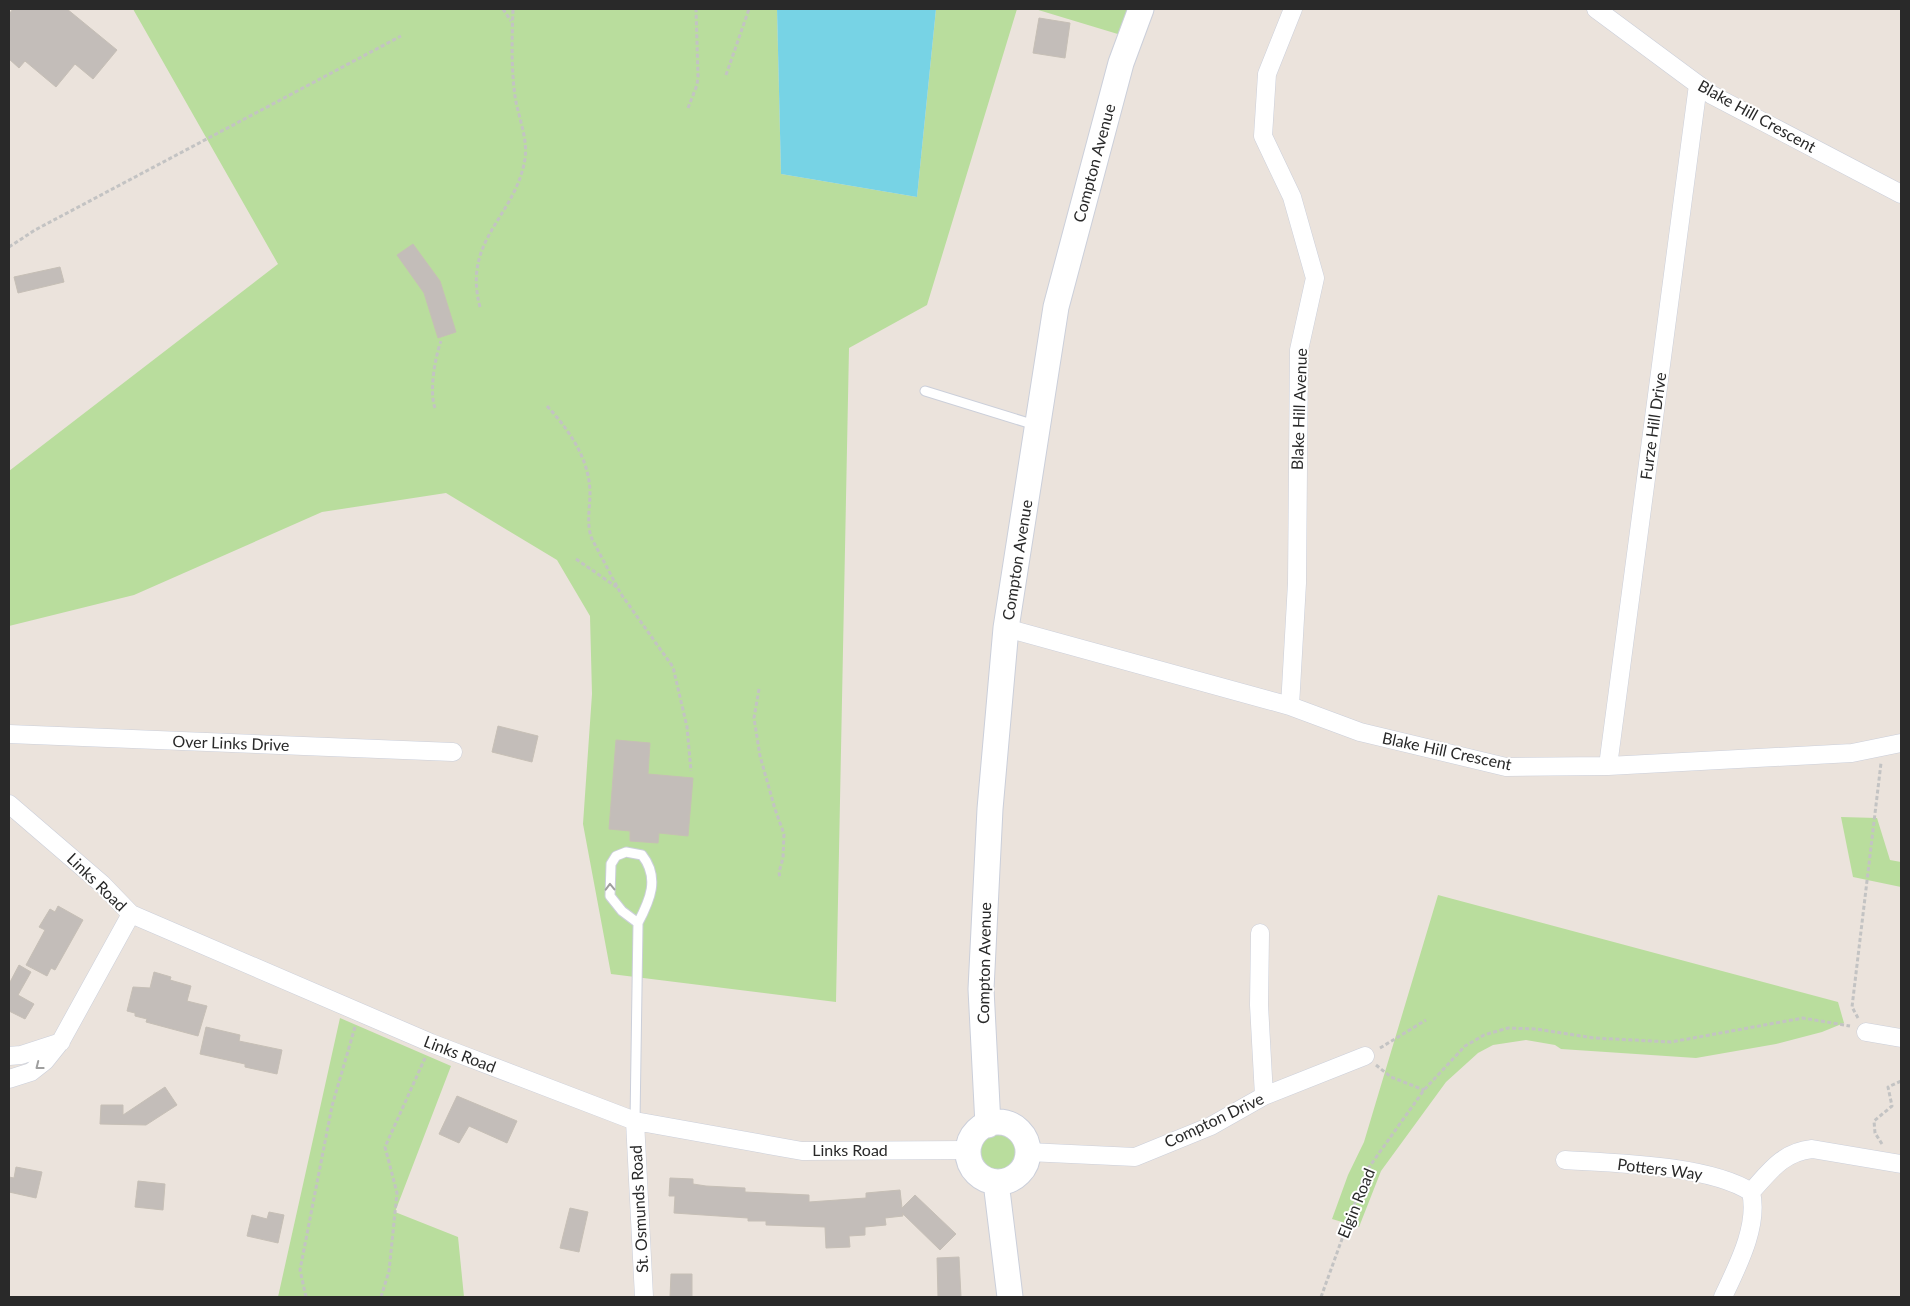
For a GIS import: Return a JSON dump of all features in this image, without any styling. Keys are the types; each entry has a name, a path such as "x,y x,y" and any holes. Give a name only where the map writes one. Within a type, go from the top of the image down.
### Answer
{"street":[{"name":"Compton Avenue","path":"988,1124 981,990 990,809 1006,628 1056,307 1121,62 1141,9"},
{"name":"Blake Hill Avenue","path":"1290,706 1297,583 1299,350 1316,278 1292,197 1263,136 1268,74 1293,9"},
{"name":"Blake Hill Crescent","path":"1596,9 1712,95 1901,194"},
{"name":"Furze Hill Drive","path":"1608,766 1698,85"},
{"name":"Blake Hill Crescent","path":"1006,628 1290,706 1360,732 1506,767 1608,766 1844,753 1883,748 1901,743"},
{"name":"Over Links Drive","path":"9,734 453,752"},
{"name":"Links Road","path":"9,804 102,884 131,914 431,1043 635,1121 802,1151 968,1150"},
{"path":"9,1079 31,1072 45,1062 62,1041 131,914"},
{"path":"1260,933 1259,1005 1264,1096"},
{"path":"1866,1032 1901,1038"},
{"path":"9,1056 21,1055 62,1041"},
{"name":"Compton Drive","path":"1028,1152 1135,1156 1211,1126 1264,1096 1365,1056"},
{"name":"St. Osmunds Road","path":"635,1121 644,1297"},
{"path":"998,1122 1018,1129 1024,1137 1028,1152 1026,1163 1021,1173 1012,1179 996,1182 979,1176 973,1168 968,1150 976,1132 988,1124 998,1122"},
{"path":"1722,1297 1750,1226 1755,1206 1752,1192 1776,1163 1799,1151 1832,1152 1898,1164"},
{"name":"Potters Way","path":"1564,1160 1663,1168 1713,1176 1737,1183 1752,1192"},
{"path":"996,1182 1010,1297"}],"lane":[{"path":"925,391 1038,426"},
{"path":"635,1121 638,923 650,897 650,866 642,855 626,852 616,856 611,864 610,896 622,911 638,923"}],"path":[{"path":"503,9 512,22"},
{"path":"480,307 476,274 481,251 493,224 516,190 525,157 524,133 515,98 513,9"},
{"path":"688,108 698,76 696,9"},
{"path":"726,74 749,9"},
{"path":"9,247 35,230 402,36"},
{"path":"435,408 433,402 434,371 441,341"},
{"path":"547,406 571,434 590,480 588,529 618,588 643,627 673,667 687,726 691,771"},
{"path":"576,559 618,588"},
{"path":"759,689 754,718 760,756 784,834 780,879"},
{"path":"1866,1032 1852,1007 1883,748"},
{"path":"306,1297 300,1270 306,1234 336,1089 360,1012"},
{"name":"Elgin Road","path":"1321,1297 1367,1170 1424,1090 1466,1046 1484,1035 1508,1028 1536,1029 1594,1038 1671,1042 1803,1018 1844,1023 1866,1032"},
{"path":"1424,1090 1391,1077 1365,1056 1426,1020"},
{"path":"381,1297 389,1271 396,1193 385,1147 431,1043"},
{"path":"1898,1164 1875,1134 1873,1125 1876,1118 1892,1106 1888,1086 1901,1081"}],"green space":[{"path":"133,9 777,9 781,174 917,197 936,9 1017,9 927,305 849,348 836,1002 611,974 583,824 592,694 590,616 557,560 446,493 322,512 134,595 9,626 9,471 278,264"},
{"path":"1035,9 1141,9 1131,38"},
{"path":"1841,817 1877,818 1890,860 1901,862 1901,887 1853,877"},
{"path":"1438,895 1838,1002 1844,1023 1822,1032 1776,1044 1696,1058 1561,1049 1555,1045 1526,1040 1493,1045 1478,1053 1446,1082 1381,1171 1359,1227 1332,1219 1348,1175 1364,1142"},
{"path":"340,1018 451,1066 395,1212 458,1237 464,1297 278,1297"},
{"path":"998,1122 1014,1127 1019,1131 1023,1136 1028,1152 1023,1168 1019,1173 1014,1177 998,1182 982,1177 977,1173 973,1168 968,1152 973,1136 977,1131 982,1127"}],"water":[{"path":"777,9 936,9 917,197 781,174"}],"building":[{"path":"13,9 67,9 117,50 93,79 75,64 56,87 25,61 19,68 9,59 9,14"},
{"path":"1039,18 1070,23 1065,58 1033,53"},
{"path":"413,244 440,281 456,332 438,338 424,293 397,255"},
{"path":"60,267 64,282 18,293 14,277"},
{"path":"498,726 538,736 532,762 492,752"},
{"path":"616,740 650,743 648,774 693,778 688,836 659,833 658,843 630,841 630,831 609,829"},
{"path":"58,906 83,920 55,970 51,968 47,976 26,965 45,930 39,927 50,909 55,912"},
{"path":"19,965 31,972 18,995 34,1004 25,1019 9,1011 9,984"},
{"path":"154,972 171,977 170,980 191,986 187,1001 207,1006 198,1036 146,1022 147,1019 135,1016 135,1013 127,1011 133,987 150,988"},
{"path":"206,1027 240,1035 239,1041 282,1050 277,1074 245,1067 245,1064 200,1054"},
{"path":"165,1087 177,1105 146,1125 100,1124 101,1105 123,1105 123,1115"},
{"path":"457,1096 517,1121 507,1143 469,1126 459,1143 439,1134"},
{"path":"16,1167 42,1172 36,1198 9,1192 9,1177 14,1178"},
{"path":"670,1178 693,1179 693,1184 706,1186 745,1188 745,1192 809,1195 809,1202 866,1198 866,1193 900,1190 902,1208 915,1195 956,1234 940,1250 902,1213 903,1216 885,1218 886,1225 865,1227 865,1235 849,1236 850,1247 826,1248 825,1227 766,1225 766,1221 748,1221 748,1218 674,1213 675,1196 669,1196"},
{"path":"138,1181 165,1184 163,1210 135,1207"},
{"path":"570,1208 588,1212 579,1252 560,1248"},
{"path":"269,1212 284,1215 278,1243 247,1236 252,1215 267,1219"},
{"path":"959,1257 961,1297 938,1297 937,1258"},
{"path":"671,1274 692,1274 692,1297 670,1297"}]}
